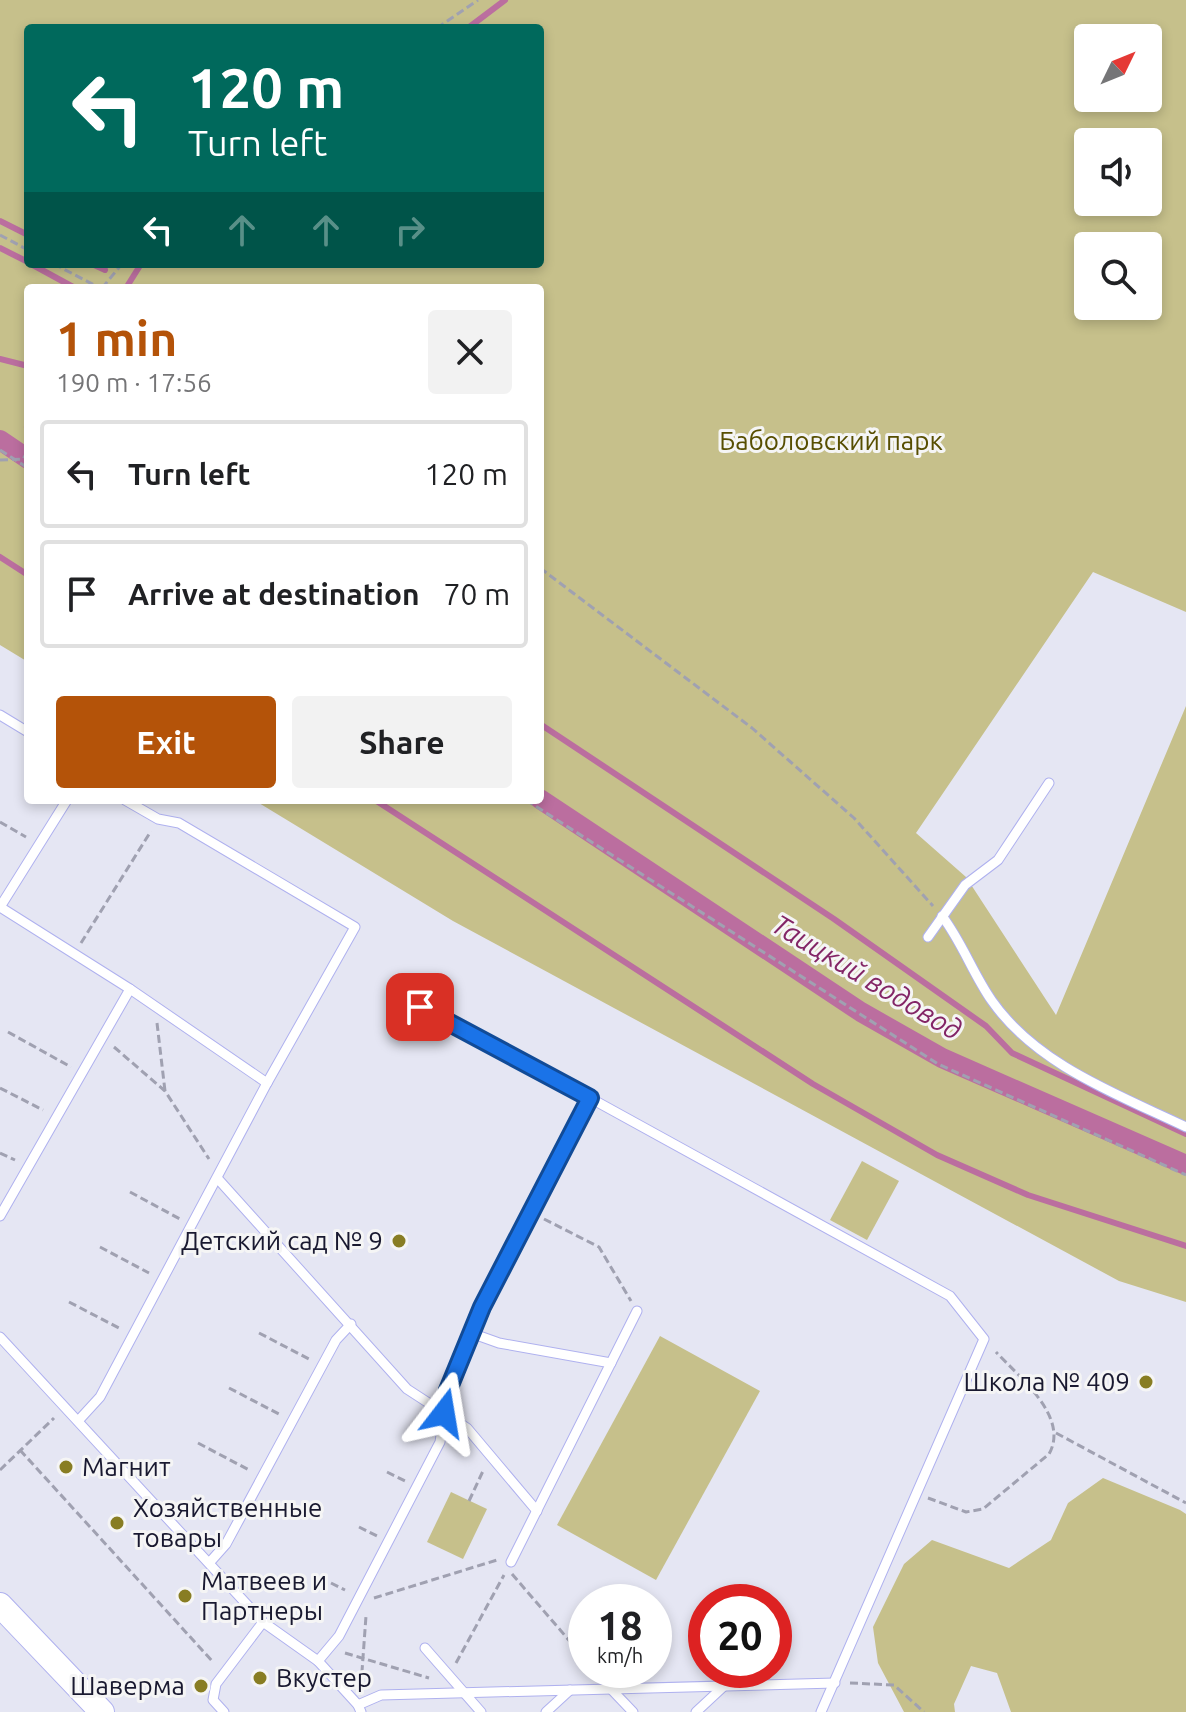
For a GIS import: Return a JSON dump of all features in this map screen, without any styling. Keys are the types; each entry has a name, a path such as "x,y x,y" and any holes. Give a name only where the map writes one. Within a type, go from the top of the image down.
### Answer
{"main road":[{"path":"0,1605 102,1712"}],"lane":[{"path":"0,715 24,730"},
{"path":"928,937 965,885 998,860 1049,783"},
{"path":"64,804 0,907 130,989 267,1083"},
{"path":"78,1421 100,1397 267,1083 355,927 179,823 158,819 132,804"},
{"path":"942,916 959,938 992,1001 1017,1031 1081,1077 1186,1127"},
{"path":"0,1216 130,989"},
{"path":"420,1007 950,1296 984,1339 821,1712"},
{"path":"318,1661 339,1636 440,1442 448,1390 471,1333 590,1098"},
{"path":"218,1179 407,1389 467,1428 537,1511"},
{"path":"511,1562 637,1311"},
{"path":"210,1562 226,1544 336,1340 351,1324"},
{"path":"471,1333 499,1343 611,1363"},
{"path":"0,1337 263,1622 318,1661 360,1708 381,1695 688,1687"},
{"path":"224,1712 213,1700 216,1684 263,1622"},
{"path":"425,1648 481,1712"},
{"path":"792,1684 835,1683"},
{"path":"696,1712 722,1688"},
{"path":"611,1689 633,1712"},
{"path":"546,1712 570,1690"}],"path":[{"path":"443,24 478,0"},
{"path":"0,235 24,248"},
{"path":"62,268 93,284"},
{"path":"104,284 118,268"},
{"path":"0,450 24,466"},
{"path":"0,460 16,461 24,457"},
{"path":"544,571 752,728 854,818 942,916"},
{"path":"532,804 938,1064 1186,1175"},
{"path":"75,953 158,819"},
{"path":"0,822 36,843"},
{"path":"155,1011 165,1091"},
{"path":"8,1032 82,1073"},
{"path":"112,1045 165,1091 211,1162"},
{"path":"0,1088 57,1117"},
{"path":"130,1192 193,1226"},
{"path":"531,1213 599,1247 637,1311"},
{"path":"100,1247 163,1281"},
{"path":"69,1302 133,1336"},
{"path":"259,1333 322,1366"},
{"path":"917,1494 966,1512 983,1509 1049,1454 1055,1444 1056,1433 1051,1418 1040,1401 984,1339"},
{"path":"229,1388 292,1421"},
{"path":"0,1470 66,1407"},
{"path":"1056,1433 1186,1503"},
{"path":"198,1443 262,1477"},
{"path":"20,1450 224,1674"},
{"path":"469,1501 490,1456"},
{"path":"387,1472 417,1486"},
{"path":"359,1527 388,1542"},
{"path":"367,1601 497,1559"},
{"path":"456,1665 507,1568 568,1639"},
{"path":"361,1690 366,1615"},
{"path":"343,1653 433,1680"},
{"path":"835,1683 894,1685 924,1712"}],"green space":[{"name":"Баболовский парк","path":"0,0 1186,0 1186,612 1093,572 916,833 966,877 1056,1015 1186,706 1186,1302 1119,1281 453,921 261,804 544,804 544,284 24,284 24,660 0,645"},
{"path":"862,1161 899,1181 867,1240 830,1220"},
{"path":"660,1336 760,1391 656,1580 557,1525"},
{"path":"1103,1478 1186,1514 1186,1712 1011,1712 997,1673 971,1666 954,1704 955,1712 904,1712 878,1663 873,1627 904,1564 932,1540 1009,1568 1051,1540 1068,1503"},
{"path":"451,1492 487,1509 463,1559 427,1542"}],"waterway":[{"path":"473,24 505,0"},
{"path":"0,221 24,233"},
{"path":"0,248 24,260"},
{"path":"38,268 68,284"},
{"path":"101,268 105,270"},
{"path":"128,284 138,268"},
{"path":"0,359 24,365"},
{"name":"Таицкий водовод","path":"0,440 24,456"},
{"path":"0,557 24,572"},
{"path":"544,727 834,919 986,1026 1012,1053 1186,1134"},
{"name":"Таицкий водовод","path":"544,802 861,1012 942,1058 1186,1165"},
{"path":"381,804 813,1084 937,1155 1028,1195 1186,1246"}],"place":[{"name":"Детский сад № 9","path":"399,1241"},
{"name":"Школа № 409","path":"1146,1382"},
{"name":"Магнит","path":"66,1467"},
{"name":"Хозяйственные товары","path":"117,1523"},
{"name":"Матвеев и Партнеры","path":"185,1596"},
{"name":"Вкустер","path":"260,1678"},
{"name":"Шаверма","path":"201,1686"}],"route":[{"path":"420,1007 590,1098 482,1307 448,1390 444,1413"}]}
